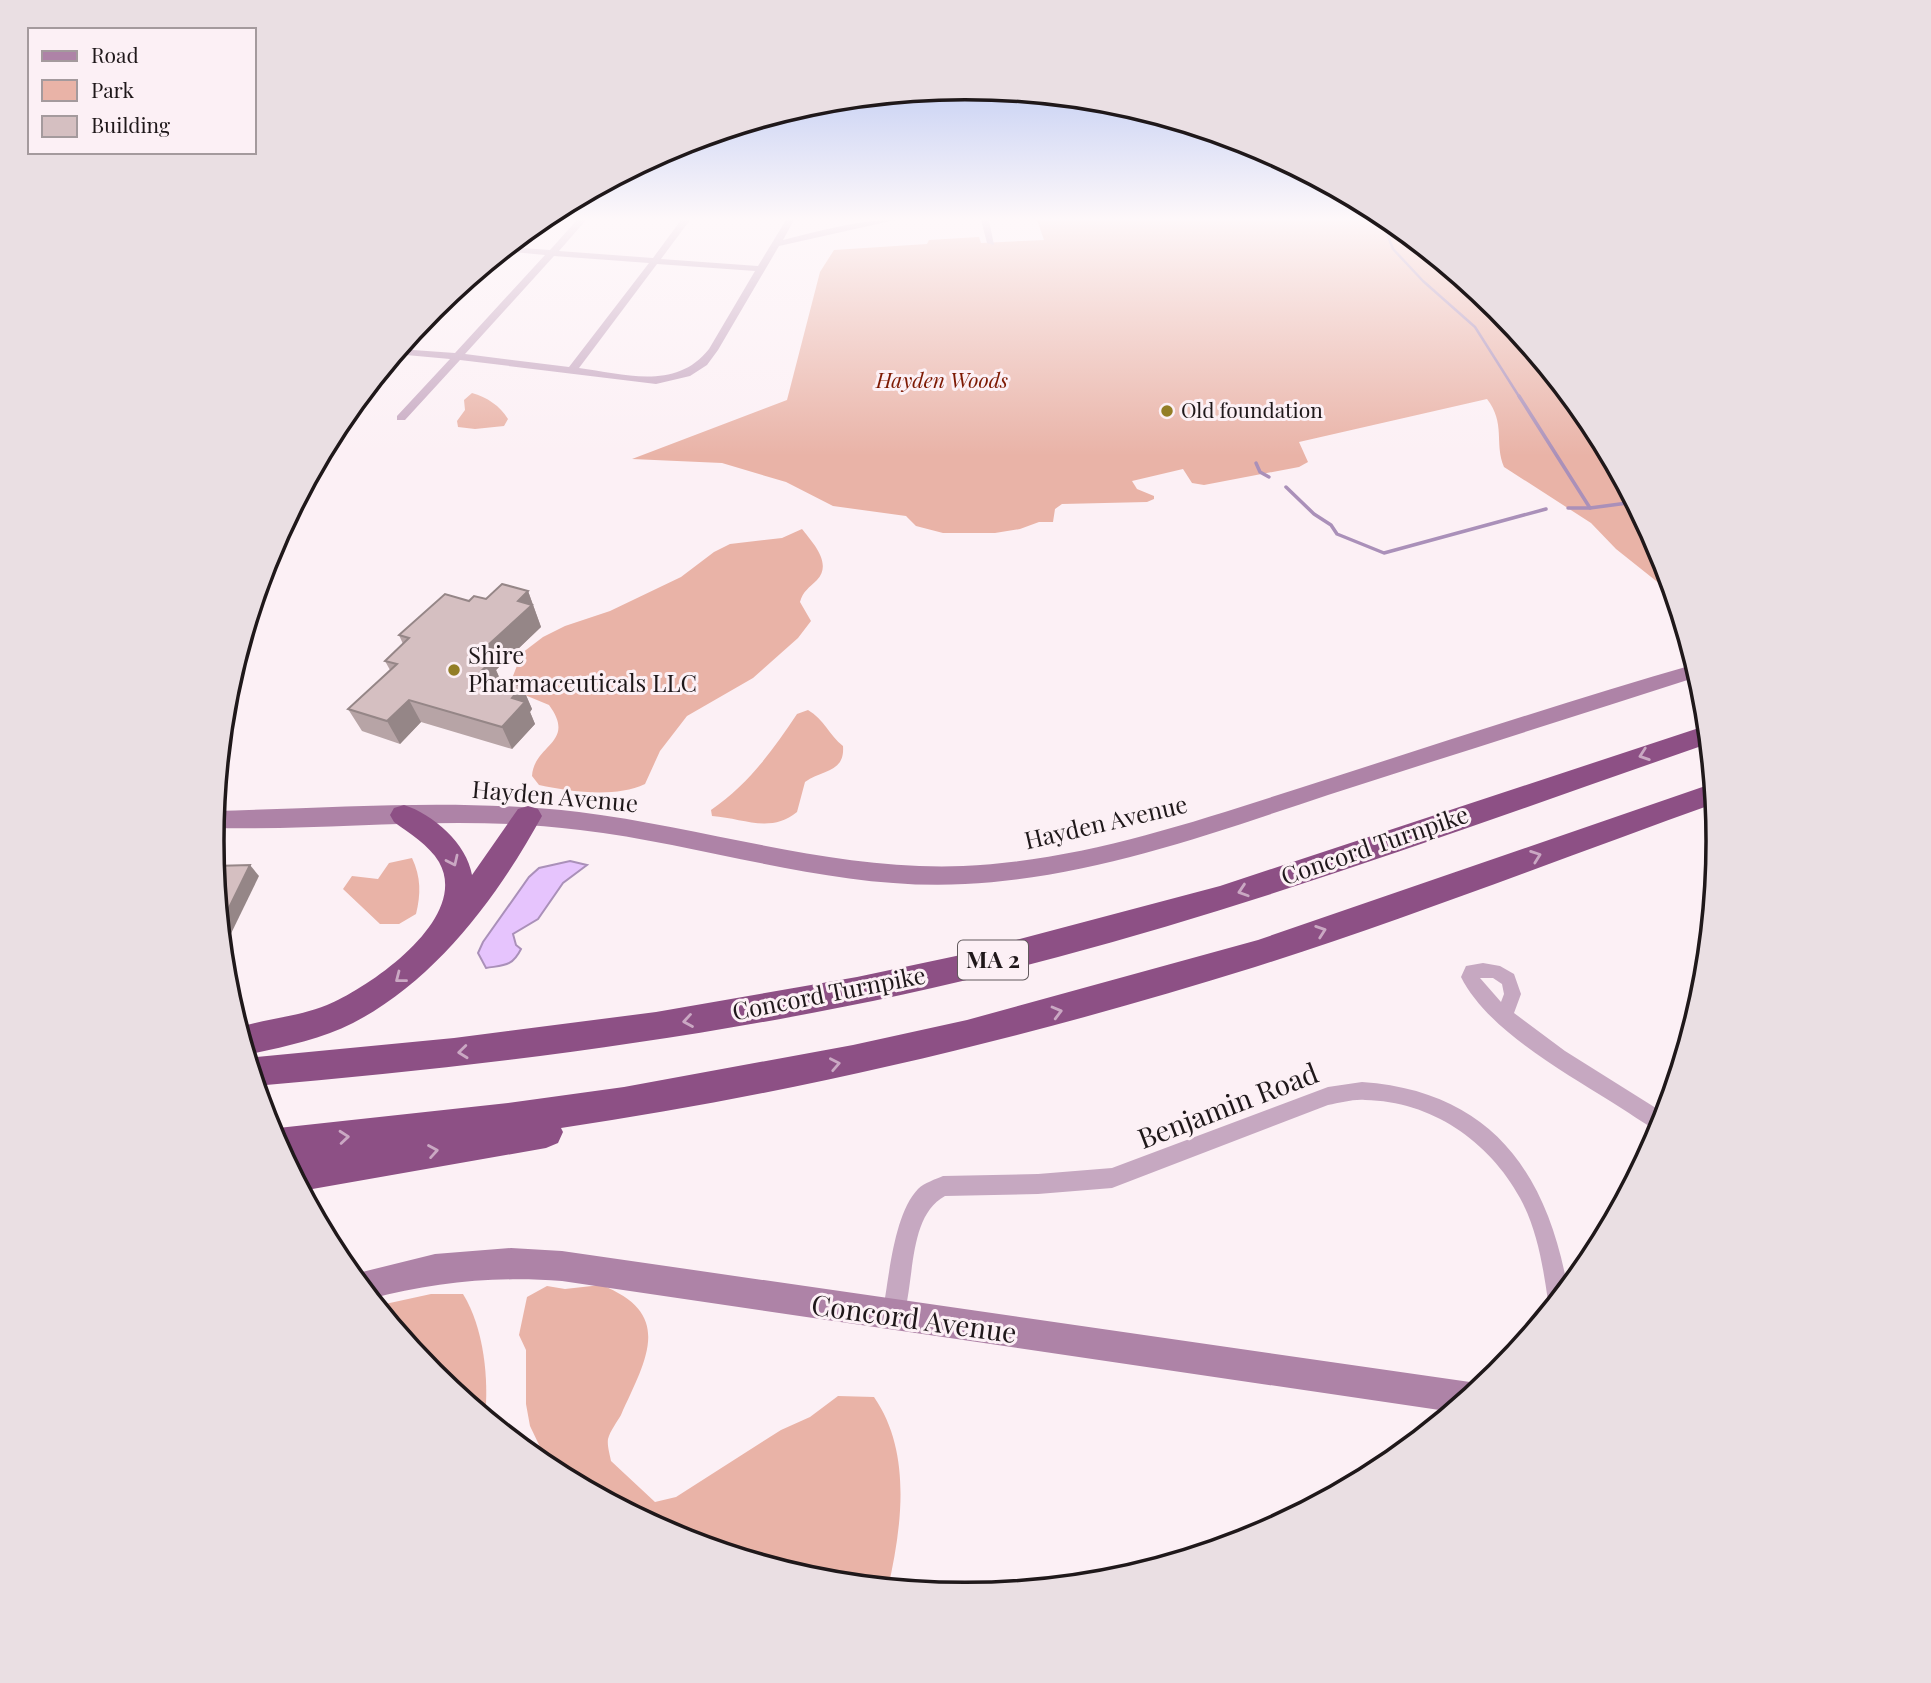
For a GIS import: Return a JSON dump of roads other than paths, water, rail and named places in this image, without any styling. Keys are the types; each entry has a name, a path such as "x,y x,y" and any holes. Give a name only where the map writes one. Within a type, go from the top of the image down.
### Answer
{"highway":[{"name":"Concord Turnpike","path":"260,1070 472,1051 655,1027 833,995 990,961 1209,901 1700,737"},
{"path":"287,1142 481,1122 654,1097 916,1046 1141,989 1342,925 1706,796"},
{"path":"404,815 439,840 456,862 459,893 448,929"},
{"path":"251,1039 311,1026 361,1004 417,964 464,912 528,816"},
{"path":"302,1173 560,1130 654,1097"}],"main road":[{"name":"Concord Avenue","path":"370,1284 447,1267 530,1263 893,1316"}],"street":[{"path":"401,418 511,299"},
{"path":"572,370 626,299"},
{"path":"407,353 459,356 656,381 686,374 703,363 743,299"},
{"name":"Hayden Avenue","path":"224,820 404,815 528,816 632,828 852,871 932,876 1020,871 1088,859 1206,826 1687,673"},
{"path":"1504,1014 1554,1053 1654,1117"},
{"name":"Benjamin Road","path":"893,1316 911,1221 926,1195 943,1186 1038,1184 1112,1178 1328,1096 1358,1090 1393,1092 1435,1105 1461,1118 1495,1147 1519,1178 1541,1222 1556,1290"},
{"name":"Concord Avenue","path":"893,1316 1458,1396"}],"waterway":[{"path":"1443,299 1475,327 1520,398"},
{"path":"1519,396 1590,508"},
{"path":"1256,463 1260,472 1269,477"},
{"path":"1286,487 1314,514 1331,525 1337,534 1384,553 1546,509"},
{"path":"1590,508 1626,503"},
{"path":"1568,508 1590,508"}],"place":[{"name":"Old foundation","path":"1167,411"},
{"name":"Shire Pharmaceuticals LLC","path":"454,670"}],"park label":[{"name":"Hayden Woods","path":"942,381"}]}
